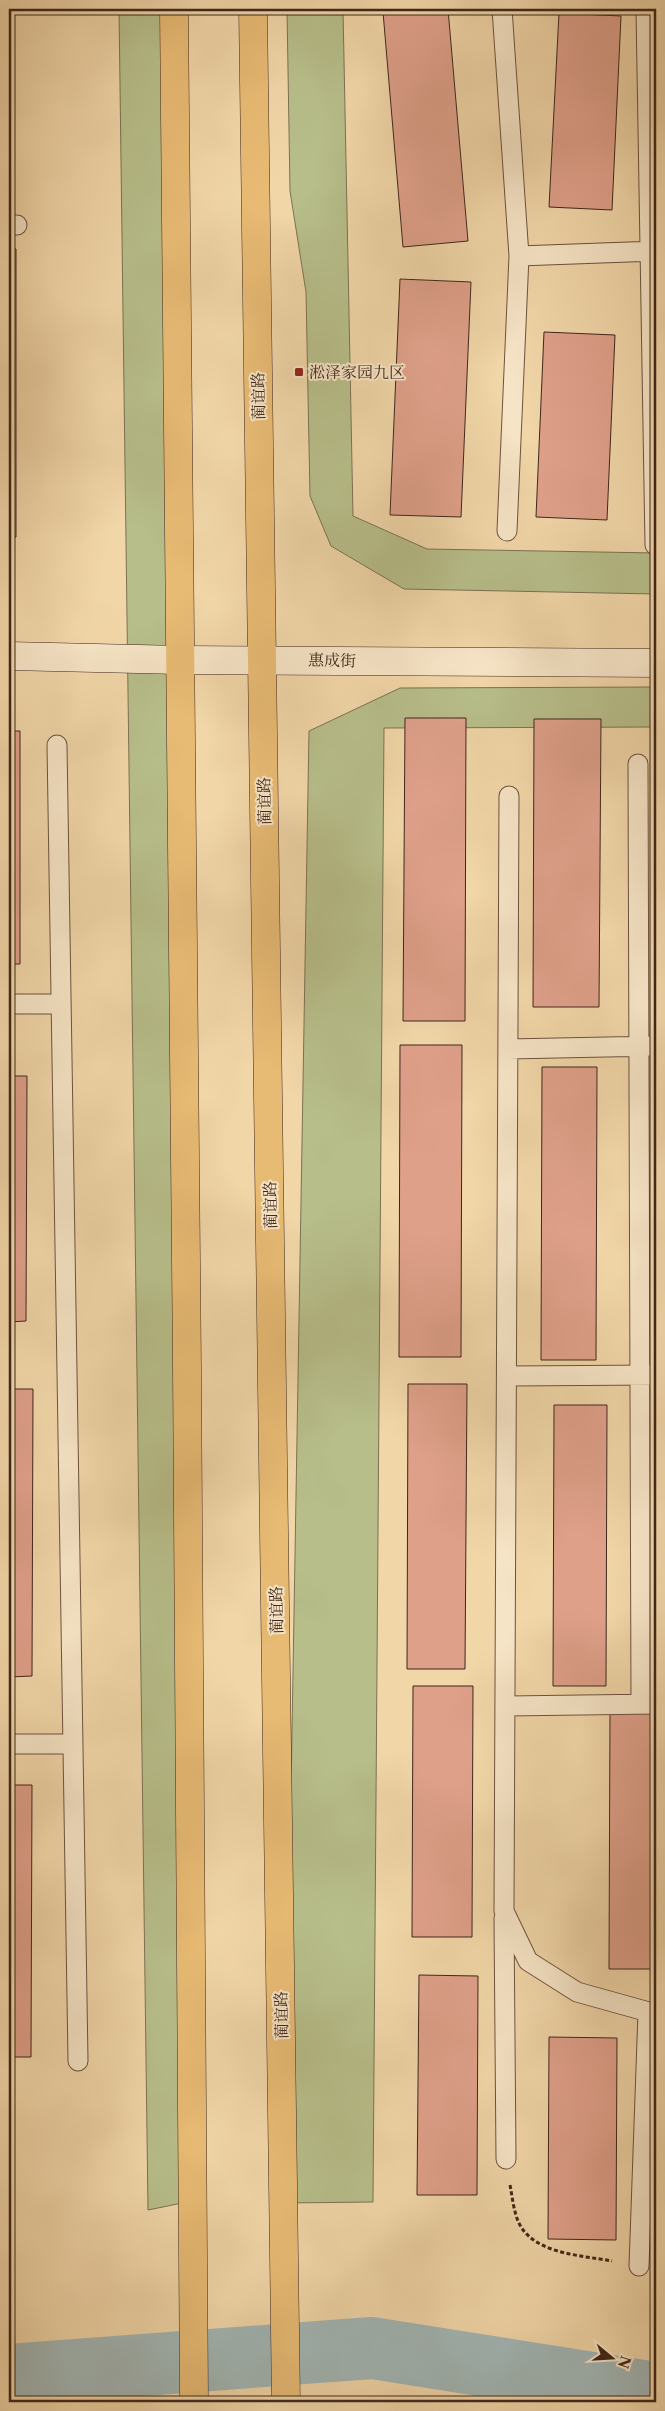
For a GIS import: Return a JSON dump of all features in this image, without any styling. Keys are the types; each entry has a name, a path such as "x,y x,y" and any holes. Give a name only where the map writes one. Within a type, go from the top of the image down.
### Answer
{"main road":[{"path":"174,9 181,660 194,2402"},
{"name":"蔺谊路","path":"253,9 286,2402"}],"street":[{"name":"惠成街","path":"9,656 181,660 262,659 656,663"}],"lane":[{"path":"502,9 519,256 507,531"},
{"path":"646,9 654,251 655,545"},
{"path":"519,256 654,251"},
{"path":"57,745 78,2061"},
{"path":"505,1706 648,1704 648,1046 638,764"},
{"path":"506,2159 504,1911 509,796"},
{"path":"9,1004 61,1004"},
{"path":"508,1049 648,1046"},
{"path":"507,1376 648,1375"},
{"path":"9,1744 73,1744"},
{"path":"504,1911 528,1961 577,1992 652,2013 639,2266"}],"path":[{"path":"506,2159 516,2217 532,2240 556,2250 639,2266"}],"green space":[{"path":"119,9 186,9 197,2200 148,2210"},
{"path":"287,9 343,9 353,516 427,549 656,553 656,594 404,589 331,546 310,496 306,292 290,191"},
{"path":"656,687 656,727 384,728 373,2202 284,2203 309,731 400,688"}],"building":[{"path":"9,9 13,9 13,171 9,171"},
{"path":"448,9 468,241 403,247 383,12"},
{"path":"559,13 621,16 612,210 549,207"},
{"path":"9,249 16,249 16,537 9,537"},
{"path":"400,279 471,282 461,517 390,515"},
{"path":"544,332 615,335 607,520 536,517"},
{"path":"405,718 466,718 465,1021 403,1021"},
{"path":"534,719 601,719 599,1007 533,1007"},
{"path":"9,731 20,731 20,964 9,964"},
{"path":"400,1045 462,1045 461,1357 399,1357"},
{"path":"542,1067 597,1067 596,1360 541,1360"},
{"path":"9,1076 27,1076 26,1321 9,1322"},
{"path":"408,1384 467,1384 465,1669 407,1669"},
{"path":"9,1389 33,1389 32,1676 9,1677"},
{"path":"554,1405 607,1405 606,1686 553,1686"},
{"path":"413,1686 473,1686 472,1937 412,1937"},
{"path":"610,1712 656,1712 656,1969 609,1969"},
{"path":"9,1785 32,1785 31,2057 9,2057"},
{"path":"419,1975 478,1976 477,2195 417,2195"},
{"path":"549,2037 617,2038 616,2240 548,2239"}],"waterway":[{"path":"9,2375 372,2348 656,2393"}],"place":[{"name":"淞泽家园九区","path":"299,372"}]}
